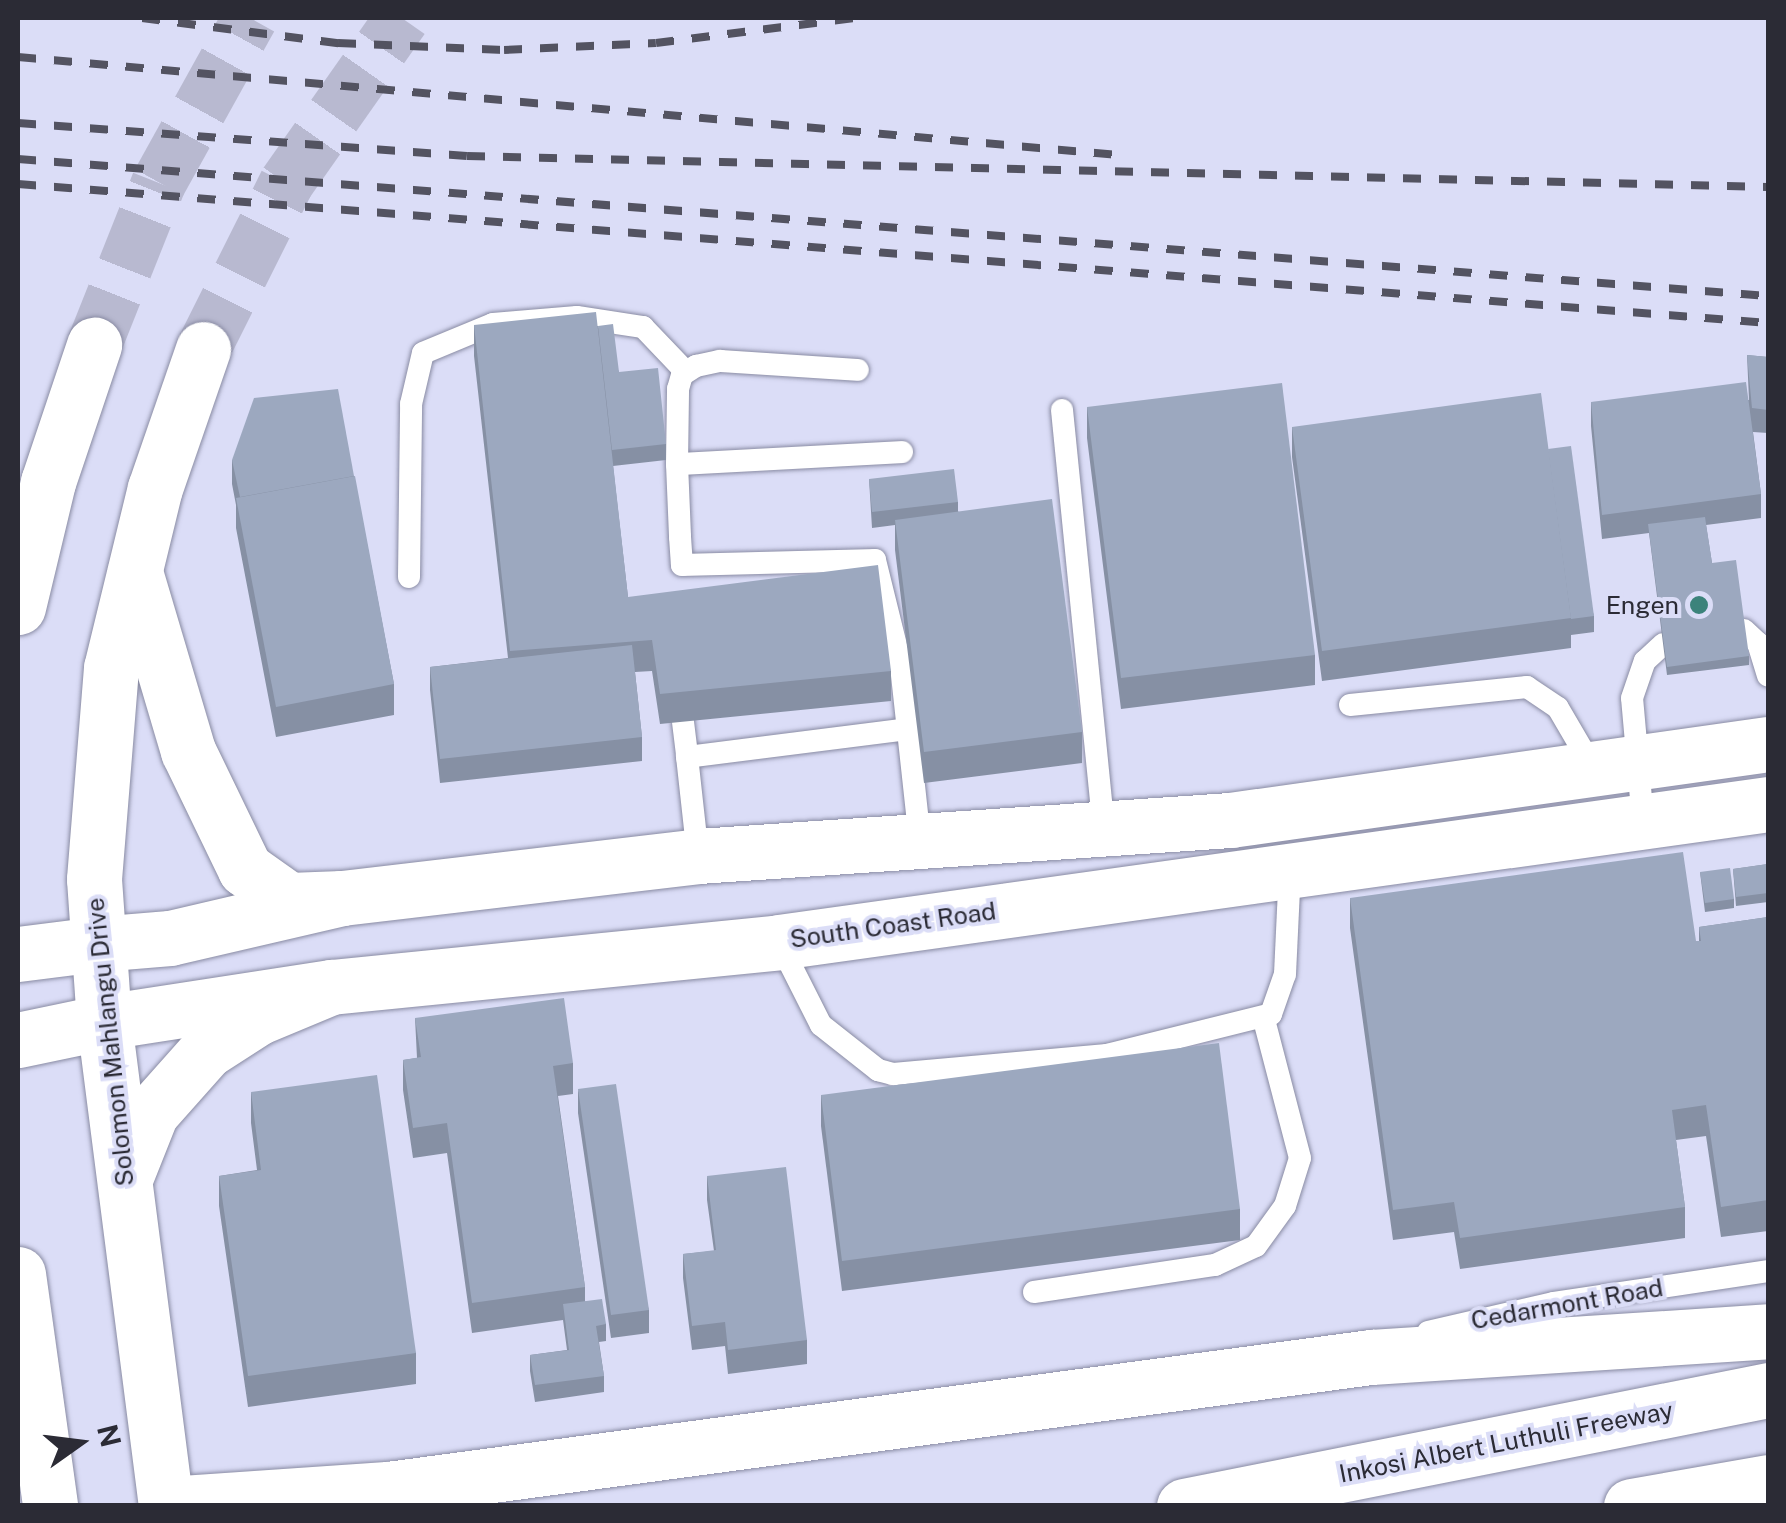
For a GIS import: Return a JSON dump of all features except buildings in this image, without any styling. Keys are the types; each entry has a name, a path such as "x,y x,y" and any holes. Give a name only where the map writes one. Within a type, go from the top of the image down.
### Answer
{"main road":[{"name":"Solomon Mahlangu Drive","path":"166,1504 104,1022 94,879 111,668 134,570 202,349"},
{"path":"18,493 84,368 18,607"},
{"path":"134,570 188,751 245,869 290,900 342,898 698,856 986,840 1230,820 1768,744"},
{"name":"South Coast Road","path":"18,1040 104,1022 331,986 779,942 1768,804"},
{"path":"1230,820 1264,872"},
{"path":"986,840 990,910"},
{"path":"18,954 170,938 342,898"},
{"path":"124,1181 151,1113 206,1051 256,1018 331,986"},
{"path":"18,1274 22,1336 50,1506"},
{"path":"166,1504 388,1488 1371,1357 1768,1331"},
{"name":"Inkosi Albert Luthuli Freeway","path":"1184,1506 1768,1390"},
{"path":"1631,1506 1768,1482"}],"lane":[{"path":"408,577 412,377 423,353 494,324 577,317 642,327 686,372"},
{"path":"858,370 720,361 686,372 678,389 681,574 875,560 889,599 920,844"},
{"path":"1062,410 1104,832"},
{"path":"677,464 902,452"},
{"path":"1744,630 1758,644 1768,676"},
{"path":"1614,767 1645,661 1663,644"},
{"path":"1350,706 1527,687 1558,708 1614,767 1643,821"},
{"path":"683,722 698,856"},
{"path":"687,756 908,729"},
{"path":"1034,1292 1215,1265 1256,1246 1292,1192 1300,1158 1264,1020 1282,989 1264,872"},
{"path":"779,942 821,1025 863,1064 893,1074 1106,1055 1264,1020"},
{"name":"Cedarmont Road","path":"1371,1357 1466,1321 1768,1270"}],"tunnel":[{"path":"94,345 159,182 250,18"},
{"path":"203,349 286,183 402,18"}],"railway":[{"path":"142,18 338,43 504,50 656,43 854,18"},
{"path":"18,57 1119,155"},
{"path":"18,123 467,156 1768,187"},
{"path":"18,159 1768,296"},
{"path":"18,184 1768,323"}],"place":[{"name":"Engen","path":"1699,605"}]}
